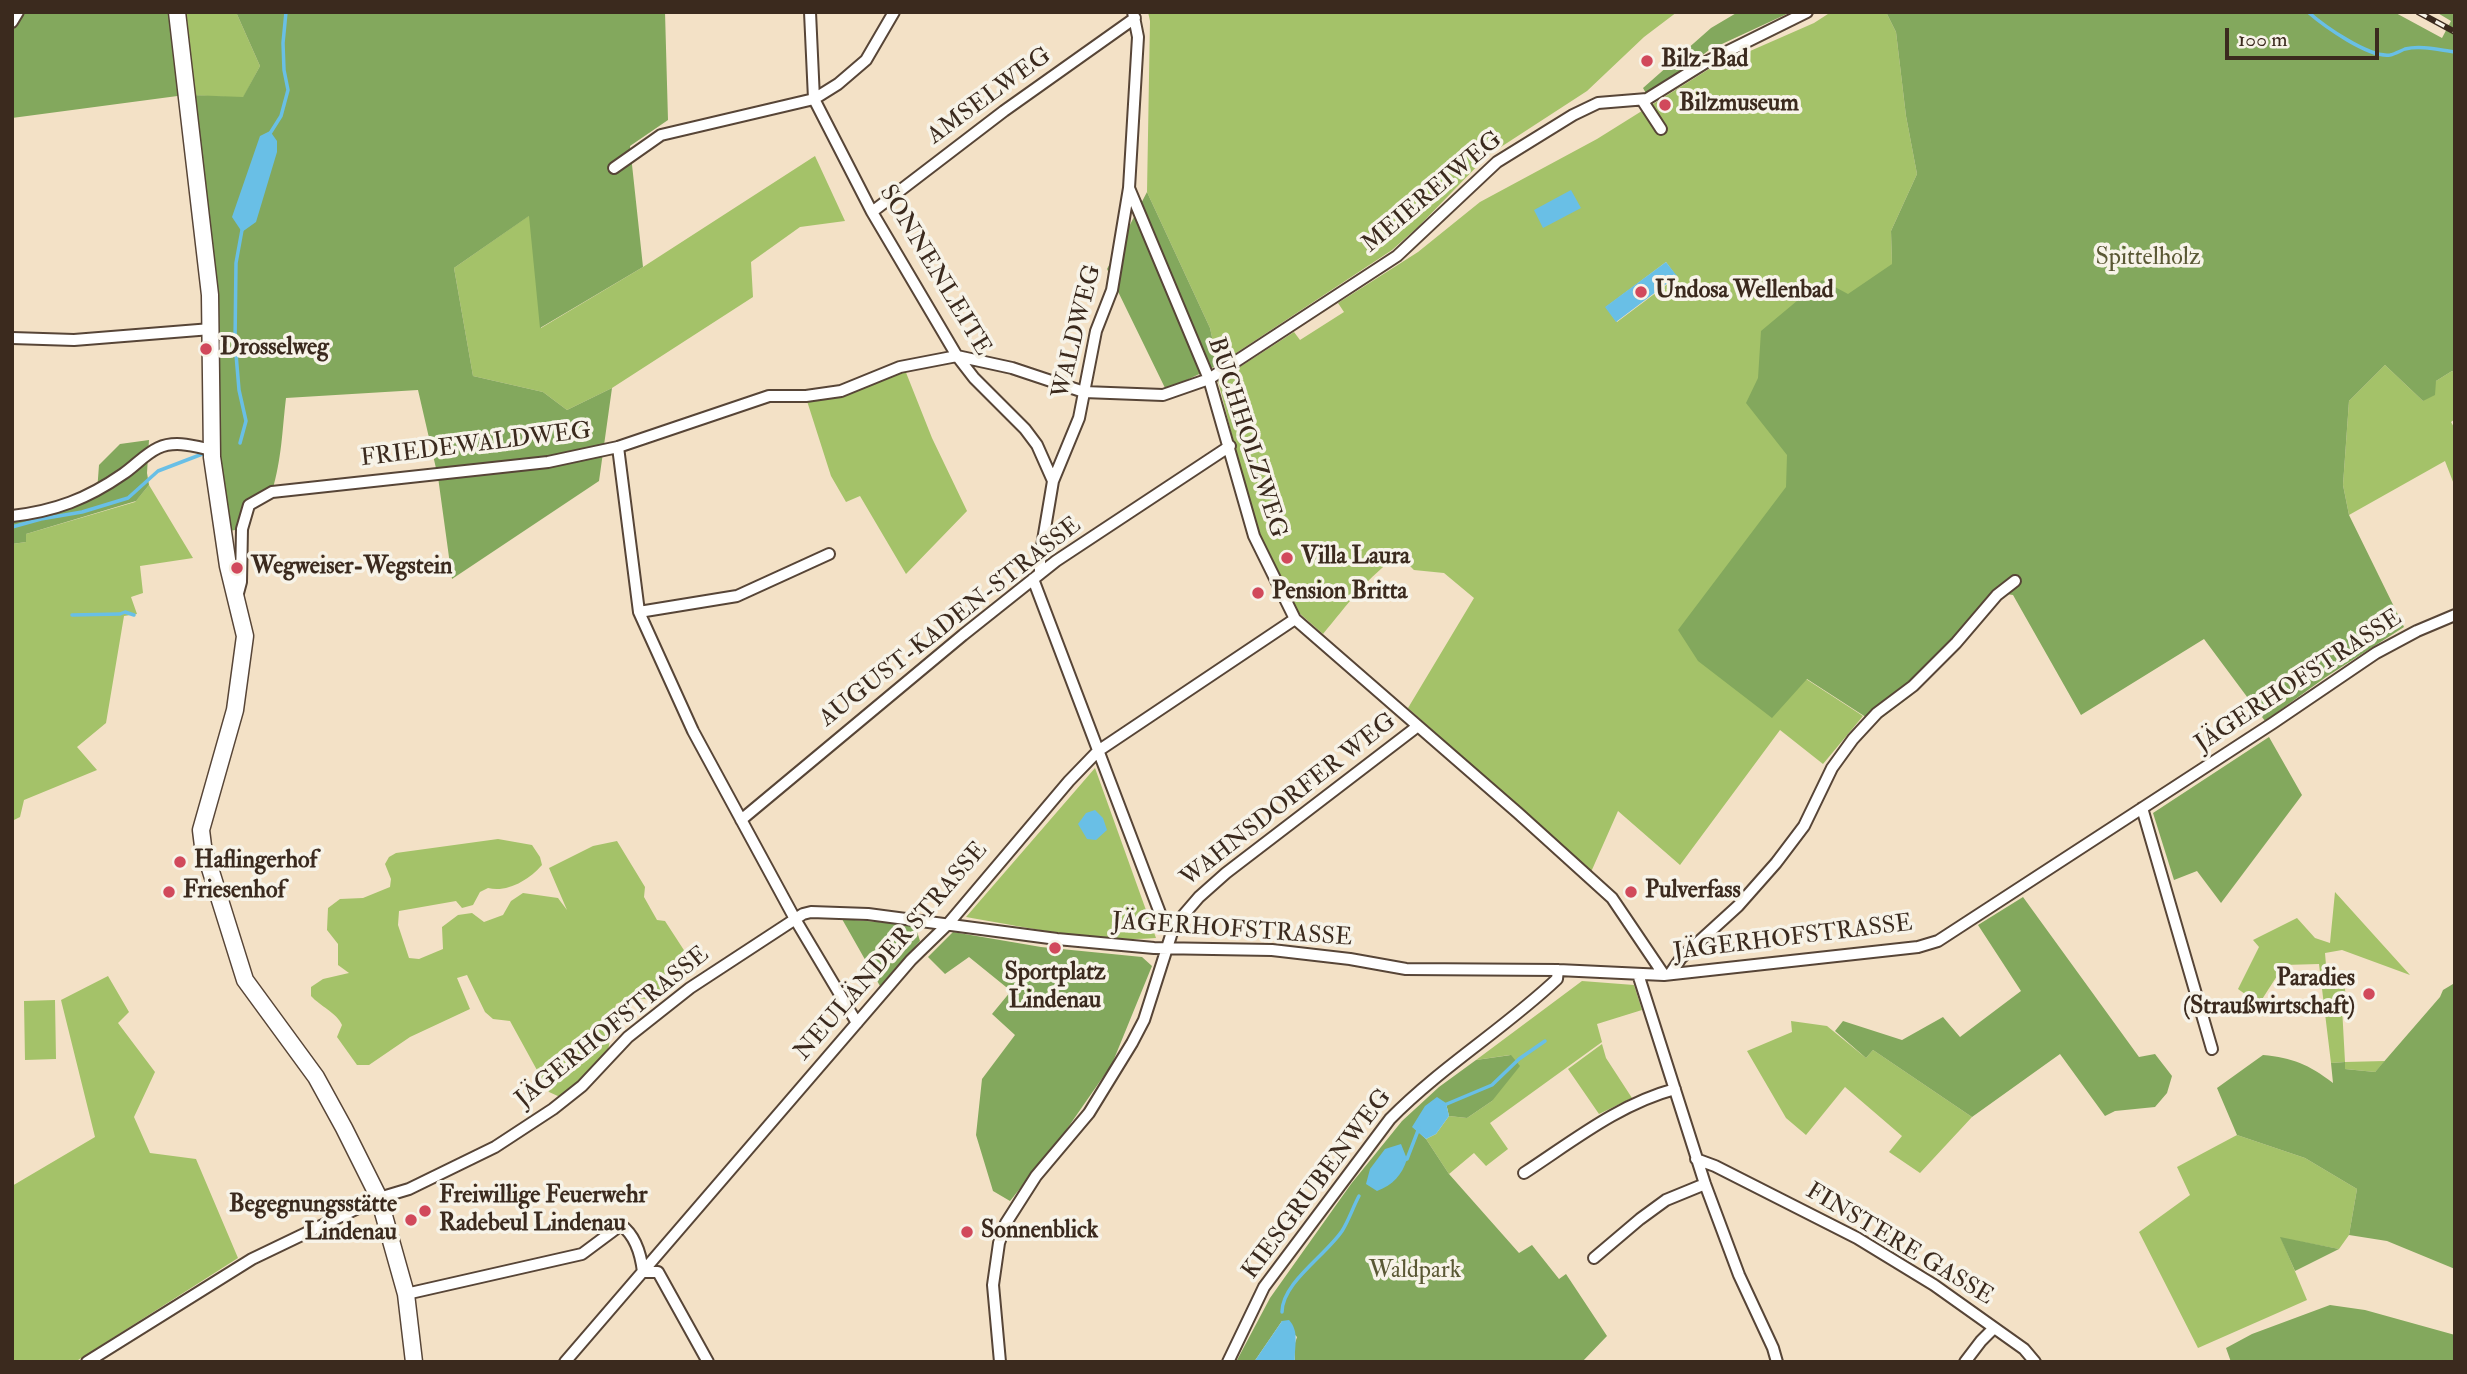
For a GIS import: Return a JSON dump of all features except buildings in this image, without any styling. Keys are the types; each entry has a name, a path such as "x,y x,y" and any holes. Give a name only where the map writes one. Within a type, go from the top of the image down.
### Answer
{"street":[{"path":"12,22 18,12"},
{"path":"177,12 210,295 212,450 228,566 245,636 235,710 201,830 203,846 245,980 321,1086 379,1198 406,1294 414,1362"},
{"name":"SONNENLEITE","path":"810,12 814,99 872,212 957,356 974,378 1025,429 1037,446 1053,481"},
{"path":"614,167 661,135 814,99 838,84 866,60 894,12"},
{"name":"MEIEREIWEG","path":"1209,379 1397,256 1497,162 1591,106 1605,102 1642,100 1660,93 1708,61 1807,12"},
{"name":"BUCHHOLZWEG","path":"1134,15 1138,37 1129,188 1209,379 1254,536 1295,620 1612,898 1667,974"},
{"name":"AMSELWEG","path":"872,212 1134,15"},
{"path":"1642,100 1661,129"},
{"name":"WALDWEG","path":"1053,481 1079,418 1096,331 1112,290 1129,188"},
{"path":"12,338 74,340 211,329"},
{"name":"FRIEDEWALDWEG","path":"237,599 241,582 242,528 249,505 272,492 548,462 618,447 769,396 806,397 841,391 900,368 957,356 1012,368 1084,392 1163,395 1209,379"},
{"path":"12,516 44,512 75,501 107,485 158,448 175,444 212,450"},
{"name":"AUGUST-KADEN-STRASSE","path":"741,820 1037,576 1230,446"},
{"path":"618,447 639,612 693,732 795,919 857,1023"},
{"path":"1053,481 1037,576 1098,751 1163,921 1171,932"},
{"path":"639,612 737,596 829,554"},
{"path":"1667,974 1738,906 1776,863 1804,826 1832,768 1853,739 1877,713 1913,686 1956,643 1997,595 2015,581"},
{"name":"JÄGERHOFSTRASSE","path":"87,1362 252,1259 379,1198 409,1189 495,1147 553,1110 582,1086 628,1037 690,988 795,919 811,912 869,914 1057,939 1154,948 1272,950 1406,969 1667,974 1918,947 1938,941 2376,653 2455,615"},
{"name":"NEULÄNDER STRASSE","path":"565,1362 911,960 948,924 1063,788 1098,751 1295,620"},
{"name":"WAHNSDORFER WEG","path":"1167,947 1171,932 1191,905 1226,873 1418,726"},
{"path":"2142,808 2212,1049"},
{"path":"1000,1362 993,1285 999,1243 1006,1223 1036,1176 1102,1095 1144,1020 1167,947"},
{"name":"KIESGRUBENWEG","path":"1228,1362 1264,1287 1390,1119 1412,1096 1524,1010 1557,979 1558,970"},
{"path":"1638,974 1696,1159 1740,1275 1777,1362"},
{"path":"1524,1173 1624,1107 1648,1096 1675,1089"},
{"name":"FINSTERE GASSE","path":"1696,1159 1857,1238 1934,1285 2024,1349 2035,1362"},
{"path":"1594,1258 1666,1200 1705,1184"},
{"path":"406,1294 582,1254 621,1225 627,1229 640,1252 643,1272 658,1272 708,1362"},
{"path":"1965,1362 1994,1328"}],"green space":[{"path":"18,12 173,12 185,95 12,118 12,22"},
{"path":"179,12 236,12 260,66 243,98 190,95"},
{"path":"236,12 665,12 668,120 630,146 643,267 540,328 529,216 454,268 473,376 543,392 567,410 612,388 599,481 452,579 438,477 418,390 286,398 280,456 272,492 246,503 236,530 226,531 190,95 243,97 260,66"},
{"path":"1148,12 1677,12 1644,37 1587,91 1487,156 1392,250 1218,365 1210,328 1147,192"},
{"path":"1738,12 1791,12 1709,50 1654,93 1647,95 1643,88 1711,28"},
{"path":"1831,12 1886,12 1896,32 1906,116 1917,174 1891,231 1892,264 1806,679 1863,716 1823,764 1780,730 1680,865 1618,811 1591,872 1408,708 1474,598 1444,573 1414,570 1399,555 1368,582 1323,634 1298,612 1259,540 1218,381 1294,332 1300,340 1344,312 1338,303 1418,252 1480,202 1597,139 1709,69 1814,23","holes":["1666,262 1677,277 1617,322 1606,307"]},
{"name":"Spittelholz","path":"1886,12 2394,12 2442,38 2451,21 2436,12 2455,12 2455,374 2452,371 2436,381 2435,395 2423,401 2385,365 2349,401 2343,485 2349,515 2404,627 2326,677 2265,721 2204,639 2081,715 2013,595 2006,594 1912,695 1875,723 1807,679 1772,718 1698,661 1678,630 1786,487 1787,455 1746,403 1758,378 1761,331 1822,280 1848,294 1892,264 1891,231 1917,174 1906,116 1896,32"},
{"path":"815,156 845,221 800,227 751,262 753,297 612,388 567,410 543,392 473,376 454,268 530,215 541,328 643,267"},
{"path":"1147,192 1210,328 1218,365 1166,390 1107,269"},
{"path":"2385,365 2423,401 2436,381 2452,371 2455,374 2455,419 2451,422 2455,429 2455,487 2445,461 2349,515 2343,485 2349,401"},
{"path":"905,370 932,438 967,511 906,574 860,496 846,502 831,476 807,401"},
{"path":"149,440 149,485 136,501 26,534 26,542 12,544 12,517 97,492 99,465 120,444"},
{"path":"149,485 193,558 140,566 143,593 131,597 137,614 124,616 106,723 77,747 97,770 24,800 20,817 12,821 12,544 26,542 26,534 135,502"},
{"path":"2269,737 2302,795 2221,903 2197,871 2174,880 2153,813"},
{"path":"1095,768 1156,938 1085,936 966,917"},
{"path":"498,839 532,845 542,865 531,876 517,884 503,889 488,888 480,892 473,905 462,908 456,901 399,911 398,925 409,958 419,959 443,949 442,927 458,915 472,913 484,922 503,915 511,901 523,893 558,898 567,910 549,868 593,846 617,841 645,887 644,897 657,920 665,921 691,961 675,970 664,995 650,1000 634,997 616,1004 608,1051 591,1071 560,1097 549,1092 510,1021 493,1019 485,1012 467,975 457,978 470,1009 410,1037 369,1065 357,1065 337,1037 342,1025 340,1021 311,996 311,987 323,979 349,973 338,965 338,944 327,930 328,908 340,899 363,898 390,887 391,879 385,864 389,857 396,853"},
{"path":"2335,892 2410,975 2342,950 2325,953 2328,989 2345,988 2346,1006 2342,1007 2345,1062 2385,1061 2375,1072 2345,1069 2344,1062 2331,1063 2319,964 2284,965 2259,1004 2238,989 2259,947 2253,940 2297,918 2315,938 2330,943"},
{"path":"2023,897 2139,1057 2155,1054 2172,1076 2167,1093 2155,1107 2115,1111 2105,1116 2060,1054 1972,1117 1873,1050 1866,1058 1835,1031 1843,1021 1902,1040 1943,1017 1960,1037 2021,991 1978,925"},
{"path":"842,919 915,925 920,941 880,986"},
{"path":"953,932 1041,947 1142,957 1152,966 1112,1064 1062,1136 1010,1201 993,1191 976,1135 982,1079 1015,1035 992,1014 1011,991 969,957 945,974 928,957"},
{"path":"108,976 129,1012 118,1023 155,1072 134,1117 150,1153 196,1159 238,1258 75,1362 12,1362 12,1186 95,1137 61,1000"},
{"path":"1582,981 1634,985 1642,1010 1597,1024 1602,1042 1490,1123 1508,1149 1486,1166 1474,1153 1449,1174 1426,1139 1436,1134 1449,1116 1467,1118 1492,1101 1510,1055 1476,1060"},
{"path":"2453,984 2455,1269 2387,1241 2349,1235 2357,1189 2305,1158 2237,1135 2217,1088 2263,1055 2300,1063 2333,1083 2331,1063 2345,1062 2345,1069 2375,1072 2440,997 2443,990"},
{"path":"55,1000 56,1059 25,1060 24,1001"},
{"path":"1791,1021 1827,1026 1866,1058 1873,1050 1972,1117 1920,1173 1889,1152 1902,1136 1845,1087 1806,1135 1786,1118 1747,1051 1792,1032"},
{"path":"1602,1044 1606,1058 1632,1098 1599,1114 1568,1069"},
{"name":"Waldpark","path":"1511,1055 1520,1066 1492,1101 1467,1118 1449,1116 1446,1103 1413,1127 1426,1139 1449,1174 1519,1253 1532,1245 1559,1279 1566,1274 1607,1336 1582,1362 1295,1362 1294,1346 1297,1337 1282,1321 1254,1362 1236,1362 1270,1298 1351,1184 1402,1121 1439,1087 1476,1060"},
{"path":"2237,1135 2305,1158 2357,1189 2349,1235 2339,1249 2281,1238 2307,1300 2198,1348 2139,1232 2190,1195 2177,1167"},
{"path":"2280,1237 2339,1249 2295,1271"},
{"path":"2330,1305 2365,1310 2455,1335 2455,1362 2231,1362 2226,1348 2252,1334"}],"water":[{"path":"270,131 277,141 277,152 256,222 242,232 232,217 260,136"},
{"path":"1571,190 1581,208 1543,228 1534,210"},
{"name":"Undosa Wellenbad","path":"1666,262 1677,276 1616,322 1605,307"},
{"path":"1095,810 1103,818 1107,830 1096,840 1087,839 1078,824 1086,813"},
{"path":"1437,1097 1446,1103 1449,1116 1436,1134 1426,1139 1412,1127 1425,1106"},
{"path":"1401,1144 1407,1159 1396,1179 1377,1191 1366,1184 1370,1169 1385,1149"},
{"path":"1289,1320 1295,1334 1295,1362 1254,1362 1282,1321"}],"waterway":[{"path":"269,135 281,116 288,90 283,43 286,12"},
{"path":"2308,12 2347,40 2381,55 2417,48 2455,52"},
{"path":"240,443 246,421 239,390 235,342 236,263 242,230"},
{"path":"12,527 82,512 128,498 158,471 205,453"},
{"path":"72,615 125,612 134,615"},
{"path":"1442,1106 1492,1085 1519,1059 1545,1041"},
{"path":"1403,1161 1407,1159 1419,1128"},
{"path":"1282,1312 1289,1291 1342,1231 1359,1196"}],"railway":[{"path":"2418,12 2455,32"}],"place":[{"name":"Bilz-Bad","path":"1647,61"},
{"name":"Bilzmuseum","path":"1665,105"},
{"name":"Undosa Wellenbad","path":"1641,292"},
{"name":"Drosselweg","path":"206,349"},
{"name":"Villa Laura","path":"1287,558"},
{"name":"Wegweiser-Wegstein","path":"237,568"},
{"name":"Pension Britta","path":"1258,593"},
{"name":"Haflingerhof","path":"180,862"},
{"name":"Friesenhof","path":"169,892"},
{"name":"Pulverfass","path":"1631,892"},
{"name":"Sportplatz Lindenau","path":"1055,948"},
{"name":"Paradies (Straußwirtschaft)","path":"2369,994"},
{"name":"Freiwillige Feuerwehr Radebeul Lindenau","path":"425,1211"},
{"name":"Begegnungsstätte Lindenau","path":"411,1220"},
{"name":"Sonnenblick","path":"967,1232"}]}
